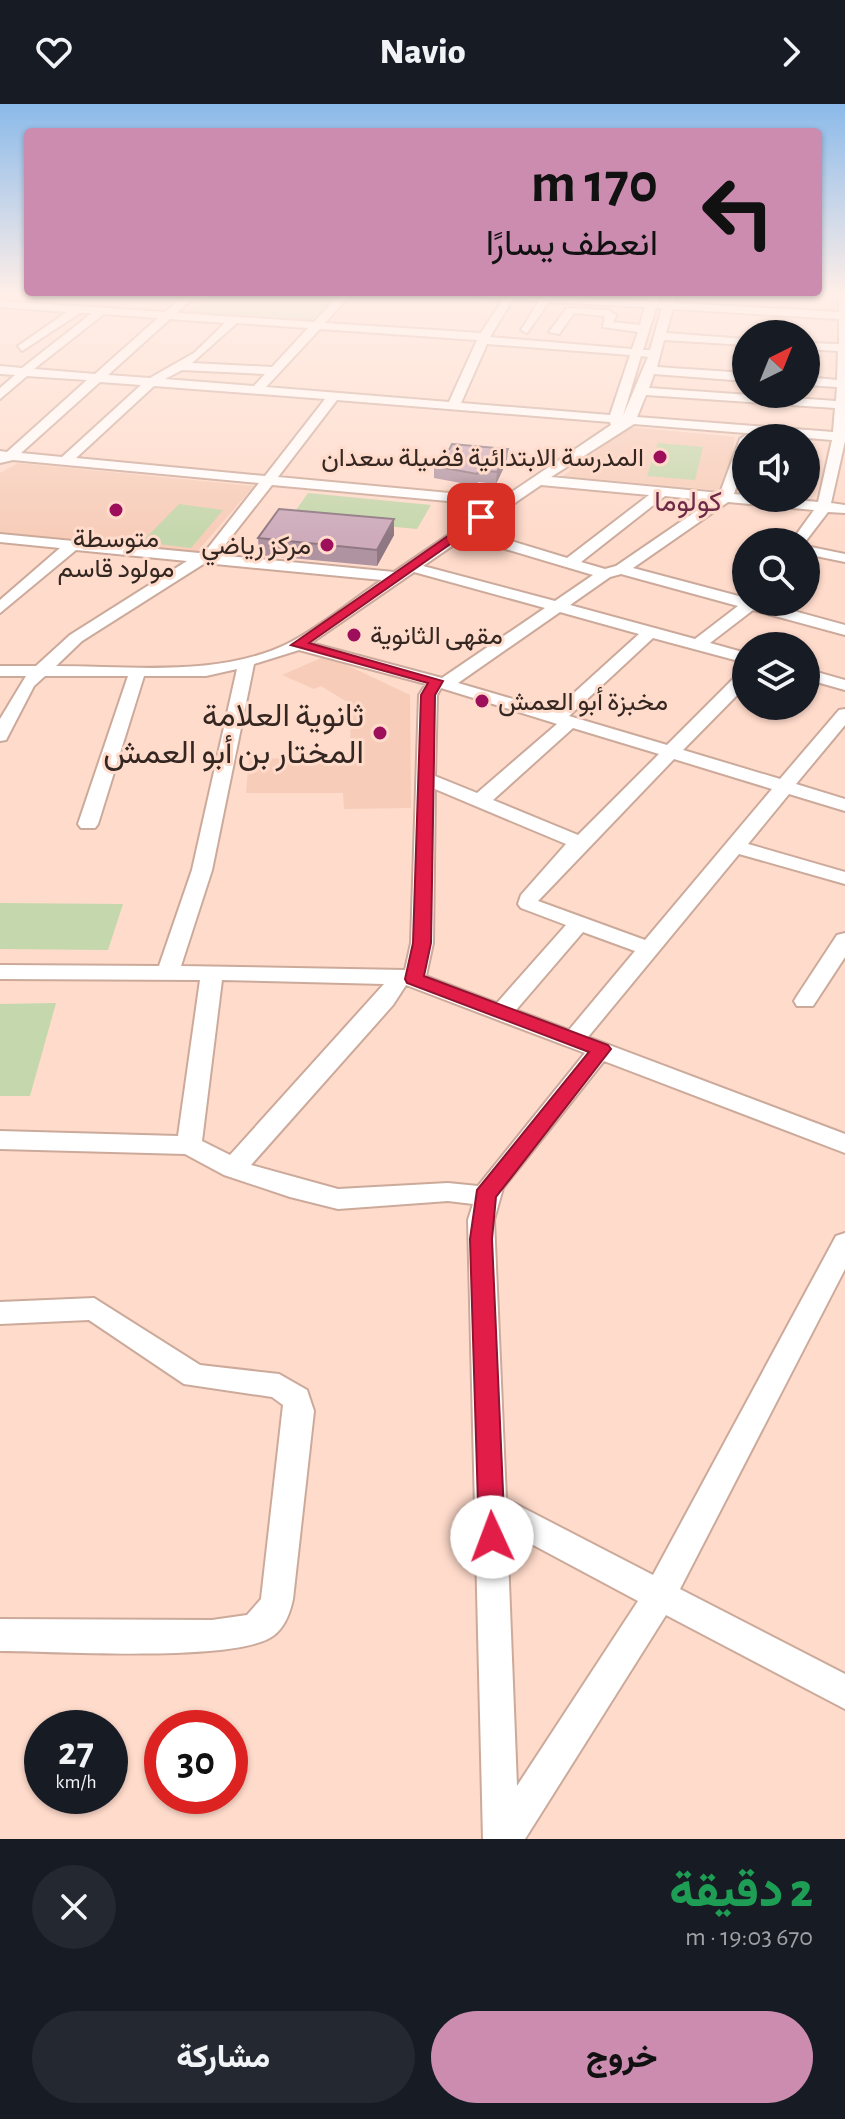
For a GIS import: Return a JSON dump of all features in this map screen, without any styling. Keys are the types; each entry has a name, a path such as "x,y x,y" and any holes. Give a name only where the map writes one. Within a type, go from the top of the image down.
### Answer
{"street":[{"path":"0,395 24,374"},
{"path":"42,374 732,427"},
{"path":"4,457 99,374"},
{"path":"65,461 149,384 165,374"},
{"path":"256,391 271,374"},
{"path":"453,407 474,374"},
{"path":"619,420 631,374"},
{"path":"0,671 206,671 246,664 298,645 619,420 642,391 648,374"},
{"path":"704,374 732,376"},
{"path":"808,528 839,476 843,387 820,383"},
{"path":"642,391 732,398"},
{"path":"0,736 14,703 38,671 76,638 200,559 222,541 333,397"},
{"path":"811,408 842,412"},
{"path":"619,420 732,435"},
{"path":"820,437 841,439"},
{"path":"820,439 841,439"},
{"path":"4,457 501,502"},
{"path":"534,480 845,509"},
{"path":"233,1168 407,978 422,943 428,695 440,682 726,497 732,480"},
{"path":"570,563 663,491"},
{"path":"462,531 570,563 732,599"},
{"path":"0,538 396,577"},
{"path":"0,608 72,546"},
{"path":"820,553 845,558"},
{"path":"411,567 732,654"},
{"path":"698,645 735,616"},
{"path":"797,616 845,630"},
{"path":"480,801 650,632"},
{"path":"298,645 440,682 845,805"},
{"path":"167,974 202,870 246,664"},
{"path":"88,824 137,673"},
{"path":"820,678 845,685"},
{"path":"649,949 538,910 528,904 528,899 732,690"},
{"path":"502,1839 481,1230 485,1196 523,1144 649,949 783,787 841,724"},
{"path":"424,778 566,835 577,848"},
{"path":"734,846 845,878"},
{"path":"502,1011 579,924"},
{"path":"805,1001 845,940"},
{"path":"0,972 407,978 502,1011 845,1144"},
{"path":"189,1145 212,974"},
{"path":"0,1140 189,1145 233,1168 290,1188 338,1199 414,1192 485,1196"},
{"path":"502,1839 660,1595 836,1278 845,1243"},
{"path":"0,1313 94,1309 194,1376 279,1386 297,1399 299,1411 277,1599 274,1610 262,1624 212,1636 0,1635"},
{"path":"491,1507 845,1692"}],"shaded area":[{"name":"المدرسة الابتدائية فضيلة سعدان","path":"629,427 732,437 725,491 563,476"},
{"name":"متوسطة مولود قاسم","path":"18,463 254,486 196,553 0,535 0,473"},
{"name":"ثانوية العلامة المختار بن أبو العمش","path":"321,658 332,658 410,695 411,808 344,809 343,793 246,793 249,758 349,760 352,705 321,686 314,689 282,675"}],"green space":[{"path":"658,443 703,447 695,480 647,476"},
{"path":"308,493 431,505 417,529 291,517"},
{"path":"179,504 223,510 191,548 142,542"},
{"path":"0,903 123,904 108,950 0,949"},
{"path":"56,1003 30,1096 0,1096 0,1004"}],"building":[{"path":"452,444 508,449 497,472 479,470 477,474 434,466"},
{"path":"279,509 394,519 377,550 258,538"}],"place":[{"name":"المدرسة الابتدائية فضيلة سعدان","path":"660,457"},
{"name":"متوسطة مولود قاسم","path":"116,510"},
{"name":"مركز رياضي","path":"327,545"},
{"name":"مقهى الثانوية","path":"354,635"},
{"name":"مخبزة أبو العمش","path":"482,701"},
{"name":"ثانوية العلامة المختار بن أبو العمش","path":"380,733"}],"district":[{"name":"كولوما","path":"688,501"}],"route":[{"path":"481,517 298,645 436,681 428,695 422,943 414,979 601,1049 485,1196 481,1239 492,1537"}]}
